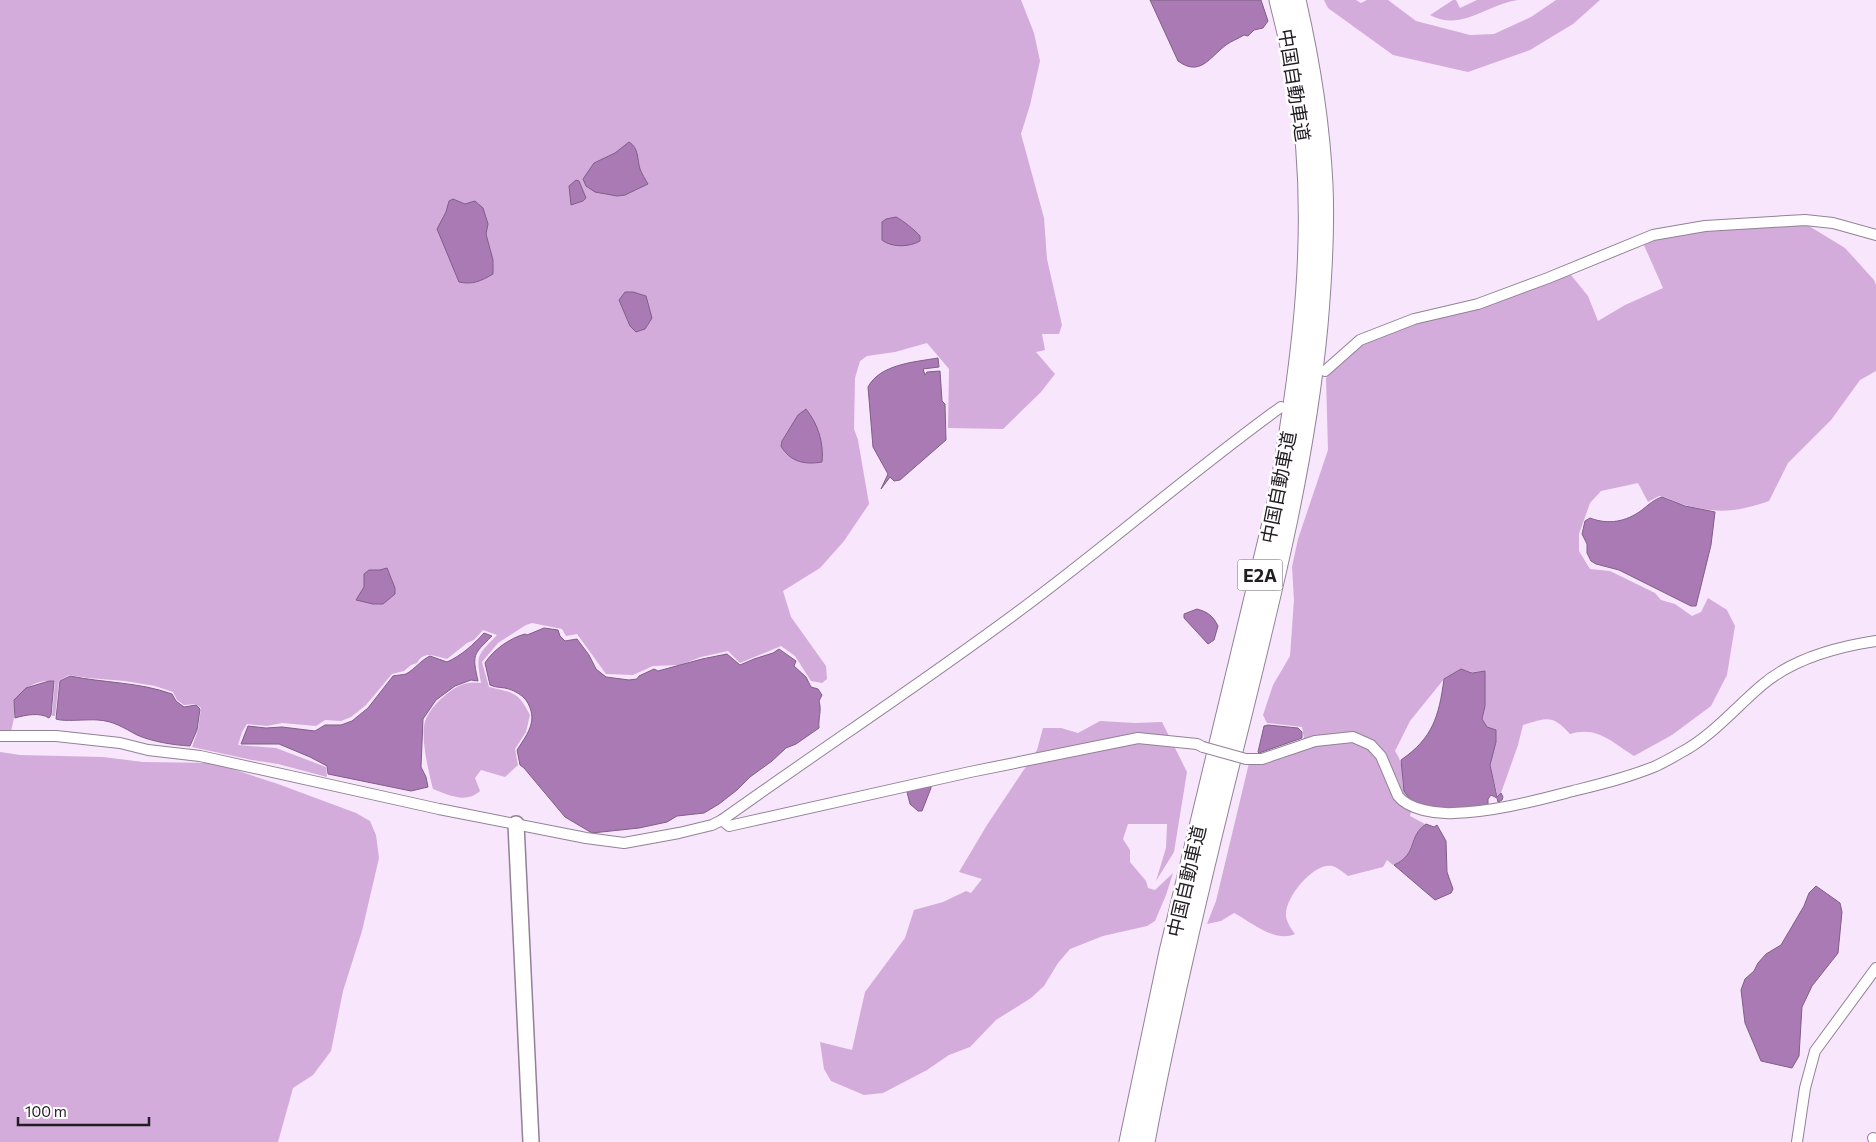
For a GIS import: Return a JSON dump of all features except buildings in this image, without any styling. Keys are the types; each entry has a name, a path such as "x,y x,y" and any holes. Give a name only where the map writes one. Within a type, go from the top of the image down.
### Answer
{"highway":[{"name":"中国自動車道","path":"1129,1142 1169,952 1278,498 1300,358 1307,244 1308,187 1298,86 1279,0"},
{"name":"中国自動車道","path":"1145,1142 1185,949 1276,577 1305,432 1315,361 1323,239 1323,187 1314,88 1296,0"}],"street":[{"path":"1325,371 1360,340 1414,319 1478,304 1653,235 1669,231 1705,226 1805,220 1833,223 1876,235"},
{"path":"0,736 56,736 120,743 148,750 200,756 277,774 586,838 624,843 679,834 712,825 722,820 902,696 1030,603 1132,524 1244,433 1281,407"},
{"path":"722,820 729,826 970,772 1138,738 1198,744 1246,759 1262,759 1315,741 1353,737 1371,745 1381,756 1398,796 1410,806 1433,812 1453,814 1495,808 1621,778 1655,766 1694,745 1715,729 1762,685 1780,671 1833,650 1876,641"},
{"path":"516,824 531,1142"},
{"path":"1797,1142 1805,1088 1815,1051 1876,968"}],"shaded area":[{"path":"0,0 1021,0 1034,33 1040,61 1021,134 1044,218 1047,259 1062,325 1059,334 1042,334 1045,350 1036,352 1055,374 1041,392 1003,429 948,428 949,369 927,343 895,352 867,356 860,361 855,378 854,429 858,440 869,504 844,541 820,568 783,591 791,617 826,666 827,679 822,683 811,681 795,656 781,646 740,663 728,651 701,657 680,665 653,666 633,675 606,674 577,634 566,636 562,629 532,623 498,643 482,662 489,687 514,694 522,701 530,715 526,732 515,749 518,765 505,777 481,770 475,778 480,791 475,795 463,798 451,796 433,789 425,754 424,726 432,708 448,693 463,684 481,683 480,656 485,647 497,635 483,630 474,640 467,643 447,659 426,655 404,671 392,674 366,705 351,717 341,721 325,720 316,726 282,723 267,726 247,724 242,732 238,745 276,748 326,767 327,777 278,764 192,747 198,730 201,708 195,704 184,705 177,700 173,692 155,686 125,681 69,675 59,681 55,716 52,716 55,681 43,681 32,685 14,700 14,718 10,736 0,737"},
{"path":"1150,0 1261,0 1268,21 1263,28 1254,30 1248,36 1244,35 1230,42 1204,64 1192,67 1178,61"},
{"path":"1324,0 1356,0 1361,3 1367,0 1388,0 1416,21 1470,35 1494,34 1531,17 1556,0 1600,0 1573,24 1530,50 1468,72 1393,55 1328,8"},
{"path":"1456,0 1460,8 1477,0 1518,0 1507,2 1464,19 1441,19 1430,15"},
{"path":"629,142 635,147 640,169 648,184 625,195 617,196 595,192 586,186 583,179 594,163 615,153"},
{"path":"576,180 579,181 586,198 571,205 569,186"},
{"path":"453,199 465,204 475,201 483,208 488,224 486,234 493,260 493,274 477,282 459,282 437,229 446,212 449,201"},
{"path":"896,217 920,236 920,241 901,246 886,243 882,240 882,222"},
{"path":"1748,226 1809,226 1845,248 1874,280 1876,285 1876,371 1860,380 1831,420 1788,463 1769,501 1747,508 1718,511 1685,505 1659,496 1648,502 1638,483 1601,491 1590,503 1579,534 1579,551 1590,569 1610,571 1655,593 1661,600 1675,604 1692,616 1701,612 1708,598 1727,610 1735,626 1727,675 1711,706 1672,735 1634,756 1604,737 1589,732 1570,734 1558,723 1549,719 1523,725 1518,745 1498,797 1490,765 1496,742 1496,730 1487,727 1482,719 1485,706 1485,671 1472,672 1461,669 1444,679 1410,721 1395,751 1401,763 1403,787 1413,803 1410,816 1425,824 1416,835 1406,856 1393,865 1387,860 1383,867 1348,876 1332,866 1325,866 1309,875 1296,890 1287,906 1286,919 1295,934 1279,936 1271,934 1234,913 1221,921 1207,924 1216,901 1249,763 1268,762 1289,755 1304,738 1302,727 1267,723 1263,715 1273,685 1290,656 1294,600 1292,567 1298,539 1328,450 1326,378 1354,347 1418,322 1485,307 1558,278 1571,275 1588,296 1598,321 1625,305 1663,288 1643,243 1696,231 1725,230"},
{"path":"625,292 646,296 652,318 645,329 636,332 630,326 619,300"},
{"path":"938,358 939,367 923,369 925,375 927,372 940,371 942,401 945,404 946,440 900,480 894,481 890,477 881,489 888,474 873,447 868,387 881,373 889,369 899,365"},
{"path":"806,409 814,421 819,434 822,462 810,463 793,459 781,446 782,441 798,415"},
{"path":"1662,497 1685,506 1715,512 1711,545 1696,606 1691,606 1619,570 1596,564 1591,561 1587,553 1587,544 1582,534 1585,521 1590,518 1610,522 1623,520"},
{"path":"387,568 395,588 395,594 383,604 356,600 364,587 364,574 369,570"},
{"path":"1197,609 1210,615 1218,626 1214,640 1208,644 1184,618 1184,614"},
{"path":"544,628 558,630 560,636 565,641 577,639 589,655 596,669 606,677 629,680 637,679 639,676 654,669 658,671 727,654 740,665 779,649 796,661 794,666 806,677 811,687 818,689 822,695 819,701 819,728 796,744 786,748 737,790 704,813 677,816 667,822 639,828 592,833 565,817 520,765 517,750 528,732 532,720 530,707 526,700 507,688 490,685 485,663 493,654 502,645 514,638"},
{"path":"484,633 492,636 481,647 476,656 475,665 478,681 471,680 455,686 436,700 423,719 421,767 428,787 411,791 328,774 327,766 279,744 241,744 248,726 282,727 315,731 325,725 341,725 352,721 368,708 393,676 406,674 430,656 447,662 467,649"},
{"path":"1461,669 1472,673 1485,671 1485,706 1482,719 1487,727 1496,730 1496,742 1490,765 1497,797 1501,793 1503,797 1498,802 1497,798 1491,795 1488,799 1488,806 1468,811 1426,808 1413,803 1404,791 1401,760 1421,743 1433,725 1440,704 1444,679"},
{"path":"70,676 147,687 172,694 176,701 184,707 196,705 200,709 197,730 190,746 150,740 109,722 56,719 60,681"},
{"path":"54,681 51,715 49,718 28,715 15,718 14,700 26,688"},
{"path":"1100,721 1162,722 1187,772 1174,852 1156,881 1166,848 1167,824 1128,824 1123,839 1130,850 1130,862 1146,881 1148,888 1155,890 1173,873 1155,921 1147,926 1103,936 1070,949 1058,963 1044,986 1031,998 996,1020 970,1047 949,1055 927,1070 883,1093 864,1095 831,1081 824,1069 820,1042 852,1050 865,992 905,938 914,910 943,902 966,891 971,893 982,879 959,872 987,825 1037,750 1043,728 1061,728 1078,733"},
{"path":"1264,726 1298,728 1302,732 1302,738 1259,753"},
{"path":"0,752 20,755 103,757 143,762 214,763 356,813 370,821 376,835 379,858 362,931 343,991 331,1051 313,1075 293,1088 278,1142 0,1142"},
{"path":"931,784 922,811 918,811 910,804 907,792 910,789"},
{"path":"1426,824 1434,827 1437,825 1446,841 1447,872 1453,889 1451,893 1435,900 1394,865 1407,855 1416,834"},
{"path":"1816,886 1840,903 1842,912 1838,953 1812,986 1802,1007 1799,1056 1792,1068 1761,1061 1745,1023 1741,990 1745,979 1754,971 1766,954 1781,945 1804,906 1809,893"}]}
